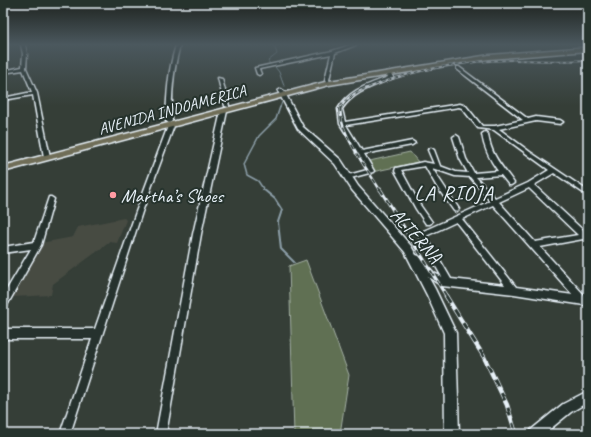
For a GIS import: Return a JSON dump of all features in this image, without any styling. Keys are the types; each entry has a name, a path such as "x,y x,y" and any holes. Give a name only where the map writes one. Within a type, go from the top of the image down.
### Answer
{"main road":[{"name":"AVENIDA INDOAMERICA","path":"3,165 328,81 425,65"},
{"name":"AVENIDA INDOAMERICA","path":"359,76 436,65"},
{"name":"AVENIDA INDOAMERICA","path":"3,169 50,154"}],"street":[{"path":"64,434 170,123 169,89 171,65"},
{"path":"259,74 258,68 270,65"},
{"path":"328,81 331,65"},
{"path":"3,72 24,68 35,93 50,154"},
{"path":"458,68 526,120"},
{"path":"348,177 371,172 343,124 339,112 345,100 358,90 391,77 388,73"},
{"path":"161,434 197,234 226,108 220,79"},
{"path":"3,99 35,93"},
{"name":"ALTERNA","path":"282,93 300,128 333,158 355,188 436,279 449,283 514,290 586,301"},
{"path":"343,124 458,104 464,107 480,127 495,128 526,120 541,119 560,122"},
{"path":"495,128 553,171 588,194"},
{"path":"485,134 487,145 501,173 511,183"},
{"path":"456,137 471,175 533,245 586,301"},
{"path":"359,153 412,143"},
{"path":"431,150 438,167"},
{"path":"428,222 398,171 401,168 427,165 438,167 455,174 471,175 501,173"},
{"path":"427,165 456,209"},
{"path":"449,283 422,235 530,185 553,171"},
{"path":"530,185 587,237"},
{"path":"3,304 37,245 51,199"},
{"path":"458,219 514,290"},
{"path":"533,245 587,237"},
{"path":"3,250 37,245"},
{"path":"408,248 450,333 452,434"},
{"path":"3,334 98,334"},
{"path":"535,434 567,408 588,396"}],"shaded area":[{"path":"124,218 126,220 117,243 110,242 53,284 51,295 12,297 41,243 73,237 78,227"}],"green space":[{"path":"410,152 418,162 372,172 365,162"},
{"path":"306,260 349,375 340,434 294,434 289,266"}],"waterway":[{"path":"275,67 279,72 284,86"},
{"path":"280,108 282,102"},
{"path":"264,190 258,181 247,175 244,164 259,136 276,119 280,107"},
{"path":"264,190 275,199 282,210 278,222 281,249 294,262"}],"railway":[{"path":"341,108 347,99 367,88 394,78 449,65"},
{"path":"341,108 343,127 348,138 380,190"},
{"path":"380,189 447,297"},
{"path":"446,296 484,357 507,405 516,434"}],"place":[{"name":"Martha’s Shoes","path":"113,195"}],"district":[{"name":"LA RIOJA","path":"454,193"}]}
